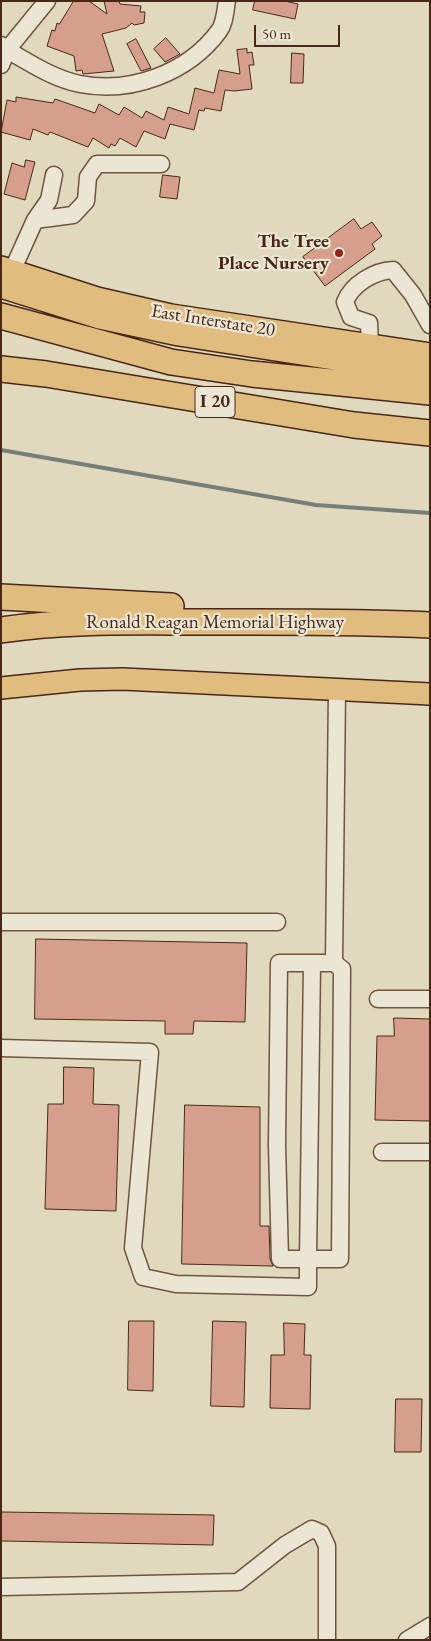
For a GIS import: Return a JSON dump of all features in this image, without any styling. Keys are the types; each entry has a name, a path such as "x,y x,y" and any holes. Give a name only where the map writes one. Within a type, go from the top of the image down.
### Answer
{"highway":[{"path":"5,274 69,308 128,323 265,348 430,372"},
{"path":"1,316 171,362 252,374 430,392"},
{"name":"I 20","path":"1,369 46,374 354,425 430,433"},
{"path":"1,598 217,608 368,621"},
{"name":"Ronald Reagan Memorial Highway","path":"1,630 97,623 368,621 430,625"}],"main road":[{"name":"East Interstate 20","path":"5,274 171,315 430,354"},
{"path":"1,688 80,680 124,680 430,694"}],"street":[{"path":"47,1 3,53 56,77 80,84 134,85 180,66 205,46 220,30 227,1"},
{"path":"35,220 73,215 86,201 88,176 96,164 160,164"},
{"path":"5,274 35,220 49,200 54,175"},
{"path":"370,346 369,323 351,317 345,302 348,292 378,271 393,270 413,295 430,325"},
{"path":"337,689 340,1259 280,1259 277,1145 279,963 312,963 338,966"},
{"path":"1,922 277,922"},
{"path":"1,1048 150,1052 133,1248 143,1277 176,1284 308,1287 312,963"},
{"path":"378,999 430,999"},
{"path":"382,1152 430,1152"},
{"path":"1,1587 238,1582 285,1545 312,1529 322,1533 327,1546 327,1640"},
{"path":"407,1640 430,1626"}],"building":[{"path":"74,1 89,1 107,14 104,1 119,1 120,4 141,6 140,12 145,12 144,23 134,25 132,23 126,28 102,34 114,71 83,74 82,70 76,71 74,56 47,46 52,30 55,31 57,23 59,24"},
{"path":"255,1 285,1 298,4 295,19 253,10"},
{"path":"166,38 180,54 165,62 154,49"},
{"path":"136,39 151,68 141,71 127,44"},
{"path":"247,49 247,53 252,52 254,65 249,65 252,89 225,90 221,111 205,108 204,111 199,110 194,130 170,124 165,139 144,131 136,147 120,138 115,146 111,144 109,148 93,138 88,147 50,132 48,135 33,129 30,140 1,132 7,100 16,102 16,97 53,103 55,99 95,113 99,104 119,115 124,107 142,118 146,111 164,120 168,107 189,114 195,88 214,93 219,70 240,74 237,50"},
{"path":"292,53 304,54 303,83 291,83"},
{"path":"26,160 35,162 25,200 4,194 12,163 24,167"},
{"path":"163,175 180,177 177,199 160,197"},
{"name":"The Tree Place Nursery","path":"354,219 361,229 372,222 382,236 372,244 375,249 325,286 303,257"},
{"path":"36,939 247,943 245,1022 194,1021 193,1034 165,1034 165,1021 35,1019"},
{"path":"394,1018 430,1019 430,1121 375,1120 377,1036 394,1036"},
{"path":"64,1067 94,1068 93,1104 119,1105 116,1211 45,1209 48,1104 63,1104"},
{"path":"185,1105 260,1107 260,1226 269,1226 270,1259 273,1266 182,1264"},
{"path":"129,1321 154,1321 153,1391 128,1390"},
{"path":"213,1321 246,1322 244,1407 211,1406"},
{"path":"284,1323 305,1324 304,1355 311,1355 310,1409 270,1408 271,1355 284,1355"},
{"path":"396,1399 422,1399 421,1452 395,1452"},
{"path":"1,1512 214,1515 213,1545 1,1541"}],"waterway":[{"path":"1,450 316,505 430,513"}],"place":[{"name":"The Tree Place Nursery","path":"339,253"}]}
